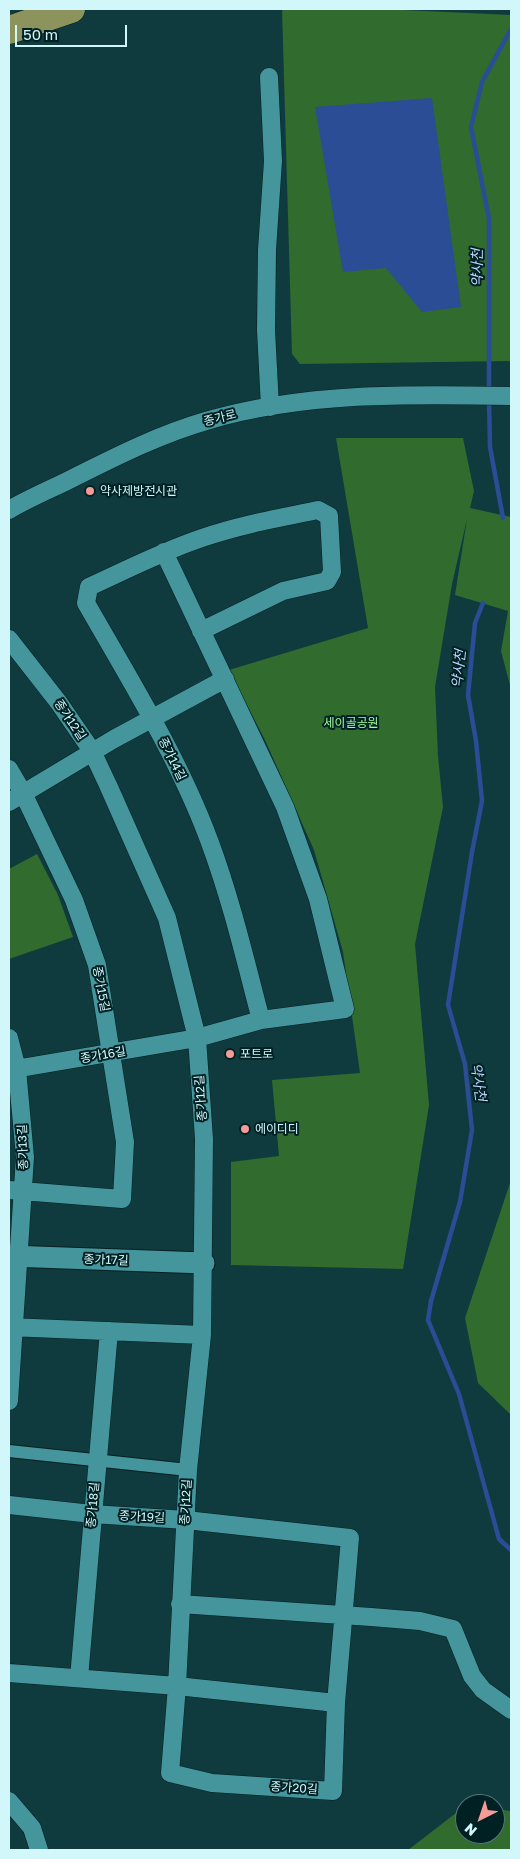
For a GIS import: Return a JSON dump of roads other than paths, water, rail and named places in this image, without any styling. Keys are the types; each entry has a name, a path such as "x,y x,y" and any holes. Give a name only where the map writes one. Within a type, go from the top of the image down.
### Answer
{"main road":[{"path":"9,30 71,9"}],"street":[{"path":"269,77 273,161 267,260 266,330 270,407"},
{"name":"종가로","path":"9,510 113,457 206,421 270,407 357,398 450,395 511,396"},
{"name":"종가14길","path":"201,631 283,591 327,581 332,572 328,516 318,510 253,523 204,537 164,552 89,587 86,603 174,761 208,840 233,911 261,1020"},
{"path":"164,552 285,807 318,899 345,1009 261,1020 197,1038"},
{"name":"종가12길","path":"9,639 60,703 92,751 167,918 197,1038 204,1139 202,1335 188,1470 177,1686"},
{"path":"16,798 92,751 225,679"},
{"name":"종가15길","path":"9,769 16,798 86,930 97,966 113,1053 126,1142 122,1198 16,1190"},
{"name":"종가13길","path":"9,1038 25,1157 16,1190 12,1327"},
{"name":"종가16길","path":"13,1070 197,1038"},
{"name":"종가17길","path":"14,1256 204,1263"},
{"path":"9,1401 12,1327 202,1335"},
{"name":"종가18길","path":"79,1678 92,1514 110,1332"},
{"path":"9,1451 188,1470"},
{"name":"종가19길","path":"9,1505 92,1514 186,1520"},
{"name":"종가20길","path":"177,1686 170,1773 212,1783 333,1790 336,1703 350,1538 186,1520"},
{"path":"180,1604 420,1621 454,1629 472,1676 483,1690 511,1710"},
{"path":"9,1673 177,1686 336,1703"},
{"path":"9,1802 32,1828 39,1850"}],"water":[{"path":"432,98 461,307 422,312 386,268 343,272 315,107"}],"waterway":[{"name":"약사천","path":"489,393 489,219 471,127 482,82 511,29"},
{"name":"약사천","path":"489,400 490,447 503,518"},
{"name":"약사천","path":"483,603 475,623 468,695 476,741 482,801 448,1005 465,1064 472,1130 460,1202 431,1301 428,1320 459,1394 499,1539 511,1550"}],"place":[{"name":"약사제방전시관","path":"90,491"},
{"name":"포트로","path":"230,1054"},
{"name":"에이디디","path":"245,1129"}],"park label":[{"name":"세이골공원","path":"351,723"}]}
